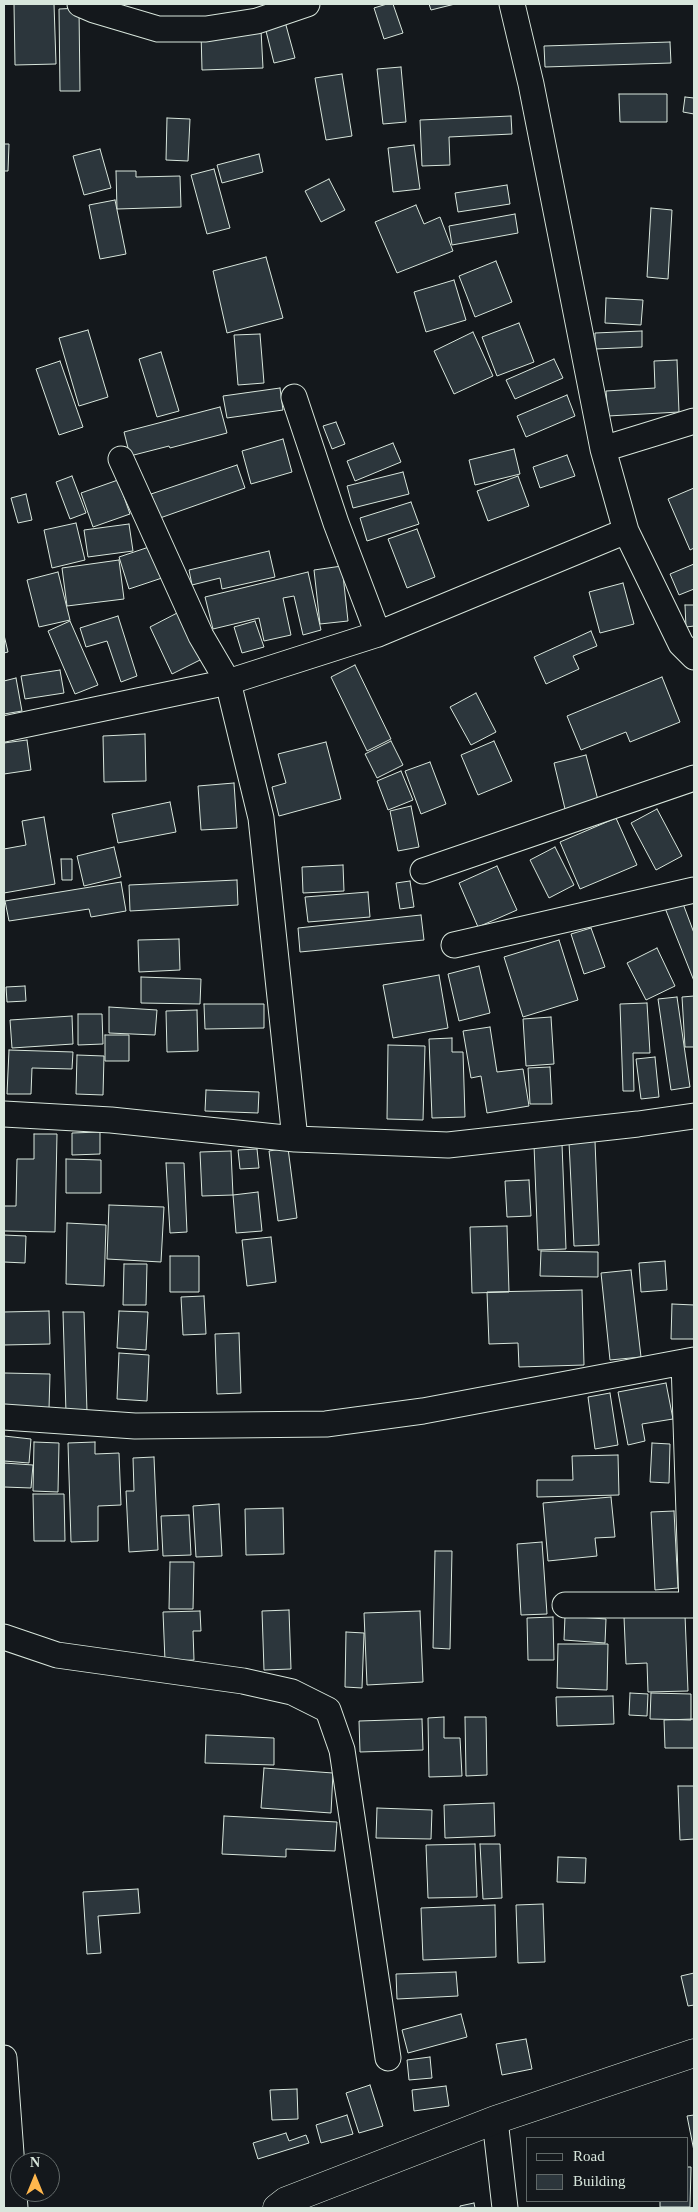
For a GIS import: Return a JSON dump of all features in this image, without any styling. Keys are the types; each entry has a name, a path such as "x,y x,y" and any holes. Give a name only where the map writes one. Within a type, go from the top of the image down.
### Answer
{"street":[{"path":"80,4 158,29 206,29 257,21 306,4"},
{"path":"512,4 533,94 603,449 626,531 681,644 694,657"},
{"path":"294,397 336,524 378,634"},
{"path":"603,449 694,421"},
{"path":"121,459 201,636 228,682 261,818 295,1139"},
{"path":"4,729 228,682 378,634 626,531"},
{"path":"423,871 694,778"},
{"path":"454,945 694,890"},
{"path":"4,1114 111,1120 295,1139 448,1144 638,1124 694,1116"},
{"path":"4,1417 135,1426 326,1424 423,1411 689,1361 693,1605 565,1605"},
{"path":"4,1637 56,1655 252,1683 292,1692 328,1710 342,1750 388,2058"},
{"path":"277,2208 286,2201 495,2120 694,2053"},
{"path":"4,2058 15,2208"},
{"path":"495,2120 504,2208"}],"building":[{"path":"14,4 54,4 56,64 15,65"},
{"path":"393,4 403,33 384,39 374,8"},
{"path":"429,4 455,4 431,10"},
{"path":"79,8 80,91 60,91 59,9"},
{"path":"284,18 295,58 274,63 264,23"},
{"path":"261,30 263,68 202,70 201,32"},
{"path":"670,42 671,63 545,67 544,46"},
{"path":"401,67 406,122 383,124 377,69"},
{"path":"342,74 352,136 326,140 315,78"},
{"path":"619,94 667,94 667,122 620,122"},
{"path":"685,97 694,98 694,114 683,112"},
{"path":"511,116 512,134 449,137 450,165 422,166 420,120"},
{"path":"167,118 190,119 188,161 166,160"},
{"path":"4,144 9,144 8,171 4,171"},
{"path":"414,145 420,189 393,192 388,148"},
{"path":"100,149 111,188 84,195 73,156"},
{"path":"259,154 263,172 222,183 217,165"},
{"path":"214,169 230,228 207,234 191,175"},
{"path":"116,171 136,171 136,177 180,176 181,207 117,209"},
{"path":"329,179 345,210 321,222 305,191"},
{"path":"507,185 510,204 458,212 455,193"},
{"path":"115,200 126,254 100,259 89,205"},
{"path":"416,205 424,224 440,217 453,251 397,273 375,222"},
{"path":"651,208 672,210 668,279 647,277"},
{"path":"515,214 518,233 452,245 449,226"},
{"path":"266,257 283,318 227,333 213,271"},
{"path":"496,261 512,302 475,317 459,276"},
{"path":"454,280 466,320 426,332 414,292"},
{"path":"606,298 643,300 641,325 605,323"},
{"path":"519,323 534,362 497,376 482,337"},
{"path":"88,330 108,397 79,406 59,338"},
{"path":"642,331 642,347 595,349 595,333"},
{"path":"473,332 493,376 454,394 434,351"},
{"path":"260,334 264,383 238,385 234,335"},
{"path":"161,352 179,411 157,417 139,359"},
{"path":"554,359 563,378 515,399 506,380"},
{"path":"677,360 679,412 608,416 606,391 655,388 654,361"},
{"path":"60,361 83,427 59,435 36,369"},
{"path":"280,388 283,410 227,418 223,396"},
{"path":"567,395 575,416 526,437 517,416"},
{"path":"220,407 227,433 130,456 124,432"},
{"path":"336,422 345,444 332,449 323,426"},
{"path":"283,439 292,472 251,484 242,451"},
{"path":"393,443 401,462 355,481 347,461"},
{"path":"514,449 520,474 475,485 469,460"},
{"path":"567,455 575,476 540,488 533,467"},
{"path":"237,465 245,488 160,518 151,494"},
{"path":"403,472 409,494 353,508 347,486"},
{"path":"72,476 86,513 70,519 56,482"},
{"path":"518,476 529,506 488,521 477,491"},
{"path":"118,480 130,514 93,527 81,493"},
{"path":"694,488 694,548 690,550 668,499"},
{"path":"26,494 32,520 18,523 11,498"},
{"path":"411,502 419,524 367,541 360,518"},
{"path":"76,523 85,560 52,568 44,530"},
{"path":"129,524 133,551 88,557 84,530"},
{"path":"417,529 435,577 407,588 388,539"},
{"path":"152,546 162,578 129,589 119,557"},
{"path":"269,551 275,577 222,589 220,578 192,585 189,570"},
{"path":"119,560 124,599 67,606 62,568"},
{"path":"694,564 694,589 679,595 670,574"},
{"path":"342,566 348,621 320,624 314,570"},
{"path":"58,572 70,620 39,627 27,580"},
{"path":"308,572 321,630 303,635 294,596 283,598 291,635 264,641 259,618 213,629 205,597"},
{"path":"623,583 634,624 600,633 589,592"},
{"path":"685,605 694,605 694,626 686,627"},
{"path":"181,611 204,658 172,674 150,627"},
{"path":"118,616 137,676 121,682 107,641 86,647 80,628"},
{"path":"70,621 98,685 75,694 48,631"},
{"path":"255,621 264,647 242,653 234,627"},
{"path":"591,631 597,646 573,656 579,669 546,684 534,657"},
{"path":"4,635 8,652 4,653"},
{"path":"355,665 391,739 367,751 331,677"},
{"path":"60,670 64,693 25,699 21,676"},
{"path":"662,677 680,722 630,742 626,732 581,750 567,716"},
{"path":"16,678 22,711 4,714 4,681"},
{"path":"476,693 496,732 471,745 450,707"},
{"path":"145,734 146,781 104,782 103,736"},
{"path":"27,740 31,770 4,774 4,743"},
{"path":"391,741 403,765 377,778 365,754"},
{"path":"494,741 512,781 478,795 461,755"},
{"path":"326,742 341,799 279,816 272,787 286,783 278,754"},
{"path":"586,755 598,800 565,809 554,763"},
{"path":"430,762 446,804 421,814 405,771"},
{"path":"401,771 413,800 388,810 377,781"},
{"path":"234,783 237,828 201,830 198,786"},
{"path":"170,802 176,832 118,843 112,814"},
{"path":"411,806 419,847 398,851 390,811"},
{"path":"657,809 682,856 656,870 631,823"},
{"path":"44,817 55,884 4,893 4,849 26,845 22,821"},
{"path":"616,818 637,865 580,889 560,842"},
{"path":"114,847 121,877 84,886 77,856"},
{"path":"555,847 574,885 549,898 530,860"},
{"path":"61,859 72,859 72,880 62,880"},
{"path":"343,865 344,891 303,893 302,867"},
{"path":"497,866 517,910 478,927 459,883"},
{"path":"237,880 238,905 130,911 129,885"},
{"path":"410,881 414,907 400,909 396,883"},
{"path":"121,882 126,911 91,917 89,909 9,921 5,901"},
{"path":"368,892 370,917 308,922 305,897"},
{"path":"682,901 694,933 694,981 665,908"},
{"path":"421,915 424,940 300,952 298,928"},
{"path":"591,928 605,967 584,974 571,934"},
{"path":"179,939 180,970 139,972 138,940"},
{"path":"559,940 578,1000 523,1017 504,957"},
{"path":"657,948 675,986 646,1000 627,963"},
{"path":"479,966 490,1013 459,1021 448,974"},
{"path":"439,975 448,1028 393,1038 383,985"},
{"path":"141,977 201,979 200,1004 141,1003"},
{"path":"25,986 26,1001 7,1002 6,987"},
{"path":"694,996 694,1047 685,1047 682,997"},
{"path":"677,997 690,1087 671,1090 658,999"},
{"path":"647,1003 650,1053 633,1053 634,1091 623,1091 620,1004"},
{"path":"204,1004 264,1004 264,1028 205,1029"},
{"path":"109,1007 157,1010 155,1035 109,1033"},
{"path":"197,1010 198,1051 167,1052 166,1011"},
{"path":"78,1014 102,1014 103,1044 78,1045"},
{"path":"72,1016 73,1044 12,1048 10,1020"},
{"path":"551,1017 554,1064 526,1066 523,1019"},
{"path":"490,1027 497,1072 523,1069 529,1106 487,1113 481,1076 471,1078 463,1031"},
{"path":"105,1035 129,1035 129,1061 105,1061"},
{"path":"452,1038 452,1052 463,1052 465,1117 432,1118 429,1039"},
{"path":"388,1045 425,1046 423,1120 387,1119"},
{"path":"9,1050 73,1052 72,1069 32,1068 31,1094 7,1094"},
{"path":"77,1055 104,1056 103,1095 76,1094"},
{"path":"655,1057 659,1097 641,1099 636,1059"},
{"path":"550,1067 552,1104 530,1104 528,1068"},
{"path":"206,1090 259,1092 258,1113 205,1111"},
{"path":"100,1132 100,1154 72,1155 72,1133"},
{"path":"34,1134 57,1134 55,1232 4,1231 4,1206 16,1206 17,1159 34,1159"},
{"path":"595,1141 599,1245 574,1246 569,1142"},
{"path":"562,1144 566,1249 538,1250 534,1145"},
{"path":"288,1148 297,1218 278,1221 269,1151"},
{"path":"257,1149 259,1168 240,1169 238,1150"},
{"path":"231,1151 233,1195 202,1196 200,1152"},
{"path":"66,1159 101,1160 101,1193 66,1193"},
{"path":"166,1163 184,1163 187,1232 170,1233"},
{"path":"529,1180 531,1216 507,1217 505,1181"},
{"path":"258,1192 262,1231 236,1233 233,1195"},
{"path":"109,1205 164,1207 161,1262 107,1259"},
{"path":"67,1223 106,1225 104,1286 66,1284"},
{"path":"507,1226 509,1292 472,1293 470,1227"},
{"path":"4,1235 26,1236 25,1263 4,1262"},
{"path":"271,1237 276,1282 247,1286 242,1240"},
{"path":"541,1251 598,1252 598,1277 540,1276"},
{"path":"170,1256 199,1256 199,1292 170,1292"},
{"path":"665,1261 667,1290 641,1292 639,1263"},
{"path":"124,1264 147,1264 146,1305 123,1305"},
{"path":"631,1270 641,1357 610,1360 601,1273"},
{"path":"582,1290 584,1365 519,1367 518,1343 489,1344 487,1292"},
{"path":"204,1296 206,1334 183,1335 181,1297"},
{"path":"672,1304 694,1305 694,1339 671,1339"},
{"path":"49,1311 50,1344 4,1345 4,1312"},
{"path":"119,1311 148,1312 146,1350 117,1348"},
{"path":"63,1312 84,1312 87,1412 66,1413"},
{"path":"239,1333 241,1393 217,1394 215,1334"},
{"path":"119,1353 149,1355 147,1401 117,1399"},
{"path":"4,1373 50,1374 49,1409 4,1407"},
{"path":"666,1383 673,1419 642,1424 645,1441 628,1445 618,1392"},
{"path":"610,1393 618,1445 595,1449 588,1397"},
{"path":"4,1436 31,1439 29,1463 4,1461"},
{"path":"34,1442 59,1443 58,1492 33,1491"},
{"path":"95,1442 95,1454 119,1453 121,1505 98,1506 98,1541 71,1542 68,1443"},
{"path":"652,1443 670,1444 669,1483 650,1482"},
{"path":"618,1455 619,1495 537,1497 537,1480 573,1480 572,1456"},
{"path":"154,1457 158,1550 129,1552 126,1491 134,1491 133,1458"},
{"path":"4,1463 33,1465 31,1488 4,1487"},
{"path":"33,1494 64,1494 65,1541 34,1541"},
{"path":"611,1497 615,1537 595,1538 597,1556 548,1561 543,1503"},
{"path":"219,1504 222,1556 196,1557 193,1506"},
{"path":"283,1508 284,1554 246,1555 245,1509"},
{"path":"674,1511 678,1588 655,1590 651,1512"},
{"path":"189,1515 191,1555 163,1556 161,1516"},
{"path":"542,1542 547,1614 521,1615 517,1544"},
{"path":"435,1551 452,1551 450,1649 433,1648"},
{"path":"170,1562 194,1562 193,1609 169,1609"},
{"path":"289,1610 291,1669 264,1670 262,1611"},
{"path":"200,1611 201,1631 193,1631 194,1660 165,1661 163,1612"},
{"path":"420,1611 423,1682 367,1685 364,1613"},
{"path":"685,1615 688,1691 648,1692 647,1663 626,1664 624,1617"},
{"path":"565,1616 606,1619 605,1643 564,1640"},
{"path":"553,1617 554,1660 528,1660 527,1618"},
{"path":"346,1632 364,1633 362,1688 345,1687"},
{"path":"558,1644 608,1644 607,1690 557,1688"},
{"path":"630,1693 648,1694 647,1716 629,1715"},
{"path":"651,1693 691,1694 691,1720 650,1719"},
{"path":"613,1696 614,1724 557,1726 556,1697"},
{"path":"444,1717 444,1738 460,1738 462,1776 429,1777 428,1718"},
{"path":"465,1717 486,1717 487,1775 466,1776"},
{"path":"422,1719 423,1750 360,1752 359,1721"},
{"path":"694,1719 694,1748 665,1748 664,1720"},
{"path":"206,1735 274,1738 274,1765 205,1763"},
{"path":"264,1768 333,1773 331,1813 261,1808"},
{"path":"678,1786 694,1786 694,1839 680,1840"},
{"path":"494,1803 495,1836 445,1838 444,1805"},
{"path":"377,1808 432,1810 431,1839 376,1838"},
{"path":"224,1816 337,1822 335,1851 286,1849 286,1857 222,1854"},
{"path":"475,1844 477,1897 428,1898 426,1845"},
{"path":"480,1844 500,1844 502,1898 483,1899"},
{"path":"558,1857 586,1858 585,1883 557,1882"},
{"path":"138,1889 140,1913 98,1916 101,1953 87,1954 83,1892"},
{"path":"543,1904 545,1962 518,1963 516,1905"},
{"path":"495,1905 496,1957 423,1960 421,1908"},
{"path":"456,1972 458,1996 397,1999 396,1974"},
{"path":"694,1973 694,2005 688,2006 681,1976"},
{"path":"461,2014 467,2037 408,2053 402,2030"},
{"path":"526,2039 532,2069 502,2075 496,2044"},
{"path":"430,2057 432,2078 409,2080 407,2060"},
{"path":"370,2085 383,2126 359,2133 346,2093"},
{"path":"446,2086 449,2106 414,2111 412,2090"},
{"path":"297,2089 298,2119 272,2120 270,2090"},
{"path":"347,2115 353,2134 321,2143 316,2125"},
{"path":"694,2115 694,2151 687,2116"},
{"path":"286,2133 289,2141 306,2135 309,2143 258,2159 253,2143"},
{"path":"688,2167 691,2167 690,2207 660,2207 660,2202 688,2202"},
{"path":"474,2203 475,2208 460,2208 460,2206"}]}
